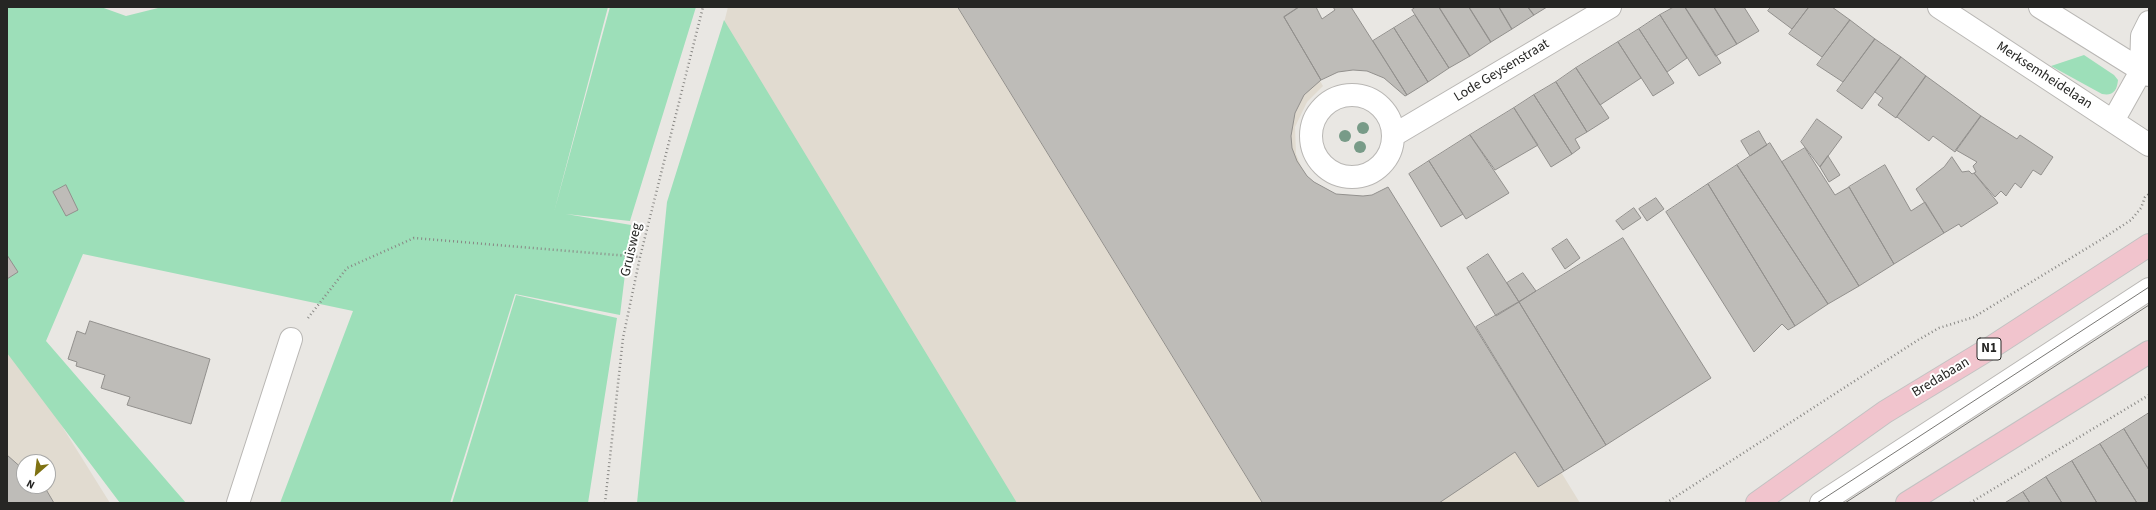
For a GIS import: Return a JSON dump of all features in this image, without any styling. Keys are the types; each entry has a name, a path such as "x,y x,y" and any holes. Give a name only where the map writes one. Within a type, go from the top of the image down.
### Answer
{"main road":[{"name":"Bredabaan","path":"1757,503 1885,412 1992,347 2149,245"},
{"path":"1907,503 2149,352"}],"street":[{"name":"Lode Geysenstraat","path":"1394,135 1610,7"},
{"name":"Merksemheidelaan","path":"1939,7 2149,145"},
{"path":"2040,7 2145,73"},
{"path":"2113,121 2145,73 2142,36 2149,22"},
{"path":"1821,503 2149,289"},
{"path":"1841,503 2149,302"},
{"path":"238,503 291,339"}],"path":[{"name":"Gruisweg","path":"605,503 624,338 640,257 703,7"},
{"path":"1666,503 1918,340 1940,328 1974,317 2102,239 2131,220 2141,208 2145,197 2149,194"},
{"path":"291,339 347,268 414,238 640,257"},
{"path":"1970,503 2149,395"}],"shaded area":[{"path":"728,7 1297,7 1282,17 1323,86 1307,102 1295,127 1296,154 1304,173 1316,186 1335,198 1391,195 1580,503 1000,503 718,47"},
{"path":"7,338 110,503 7,503"}],"green space":[{"path":"7,7 101,7 126,16 162,7 608,7 554,212 610,7 696,7 630,221 566,214 631,225 620,315 515,294 450,503 280,503 353,311 83,254 46,341 186,503 120,503 7,353"},
{"path":"724,20 1017,503 637,503 667,202"},
{"path":"2084,55 2114,75 2118,80 2117,87 2114,92 2102,94 2051,66"},
{"path":"516,295 617,318 588,503 452,503"}],"building":[{"path":"958,7 1299,7 1284,17 1321,80 1304,95 1295,113 1291,136 1292,148 1297,161 1307,176 1314,182 1336,194 1363,196 1372,195 1388,187 1564,471 1538,487 1515,452 1439,503 1263,503"},
{"path":"1299,7 1316,7 1322,19 1335,10 1333,7 1351,7 1407,95 1405,96 1384,78 1367,71 1353,70 1338,72 1321,80 1284,17"},
{"path":"1416,7 1439,7 1470,56 1449,68 1412,10"},
{"path":"1439,7 1469,7 1491,42 1470,56"},
{"path":"1469,7 1499,7 1512,29 1491,42"},
{"path":"1499,7 1528,7 1534,15 1512,29"},
{"path":"1528,7 1547,7 1534,15"},
{"path":"1674,7 1685,7 1721,63 1699,76 1660,15"},
{"path":"1685,7 1714,7 1737,44 1716,56"},
{"path":"1714,7 1744,7 1759,31 1737,44"},
{"path":"1771,7 1809,7 1792,29 1768,11"},
{"path":"1809,7 1832,7 1850,20 1822,57 1789,34"},
{"path":"1415,15 1449,68 1428,82 1394,28"},
{"path":"1660,15 1687,58 1667,72 1639,29"},
{"path":"1850,20 1875,39 1843,82 1817,65"},
{"path":"1394,28 1428,82 1407,95 1373,41"},
{"path":"1639,29 1674,83 1653,96 1618,42"},
{"path":"1875,39 1901,57 1862,109 1837,91"},
{"path":"1618,42 1641,78 1600,105 1576,68"},
{"path":"1901,57 1926,76 1896,118 1878,105 1883,98 1875,92"},
{"path":"1576,68 1609,118 1587,132 1556,82"},
{"path":"1926,76 1981,116 1955,152 1933,136 1929,141 1897,117"},
{"path":"1556,82 1587,132 1575,139 1580,148 1572,154 1534,95"},
{"path":"1534,95 1572,154 1551,167 1514,108"},
{"path":"1514,108 1538,145 1495,170 1470,135"},
{"path":"1981,116 2017,139 2020,135 2053,157 2041,175 2033,170 2021,188 2015,183 2006,196 2001,191 1995,197 1974,173 1976,172 1973,166 1977,162 1956,150"},
{"path":"1817,119 1842,137 1820,167 1801,142"},
{"path":"1759,131 1767,145 1750,156 1741,141"},
{"path":"1470,135 1509,193 1466,219 1429,161"},
{"path":"1770,143 1859,286 1828,304 1737,165"},
{"path":"1805,148 1835,195 1849,187 1894,264 1859,286 1782,162"},
{"path":"1828,156 1840,175 1829,182 1820,167"},
{"path":"1952,157 1962,172 1969,171 1972,174 1974,173 1998,203 1961,227 1959,224 1944,233 1916,189 1944,167"},
{"path":"1429,161 1463,214 1441,227 1409,174"},
{"path":"1737,165 1828,304 1795,326 1708,184"},
{"path":"1885,165 1911,211 1925,202 1944,233 1894,264 1849,187"},
{"path":"1708,184 1795,326 1788,330 1782,324 1754,352 1666,212"},
{"path":"66,185 78,210 66,216 53,192"},
{"path":"1656,198 1664,209 1647,221 1639,209"},
{"path":"1634,208 1641,218 1623,230 1616,221"},
{"path":"1623,238 1711,378 1606,445 1519,302"},
{"path":"1567,239 1580,258 1565,269 1552,249"},
{"path":"1488,254 1519,302 1496,316 1467,268"},
{"path":"7,255 18,272 7,279"},
{"path":"1523,273 1536,291 1519,302 1507,283"},
{"path":"1519,302 1606,445 1564,471 1476,327"},
{"path":"90,321 210,359 191,424 127,405 130,397 101,388 105,375 76,366 77,362 68,359 77,331 85,334"},
{"path":"2149,413 2149,470 2124,429"},
{"path":"2124,429 2149,470 2149,501 2146,503 2137,503 2100,444"},
{"path":"2100,444 2137,503 2097,503 2072,461"},
{"path":"7,455 16,463 16,494 49,494 54,503 7,503"},
{"path":"2072,461 2097,503 2062,503 2046,477"},
{"path":"2046,477 2062,503 2030,503 2023,492"},
{"path":"2023,492 2030,503 2005,503"}],"tram line":[{"path":"1817,503 2149,287"},
{"path":"1845,503 2149,305"}]}
